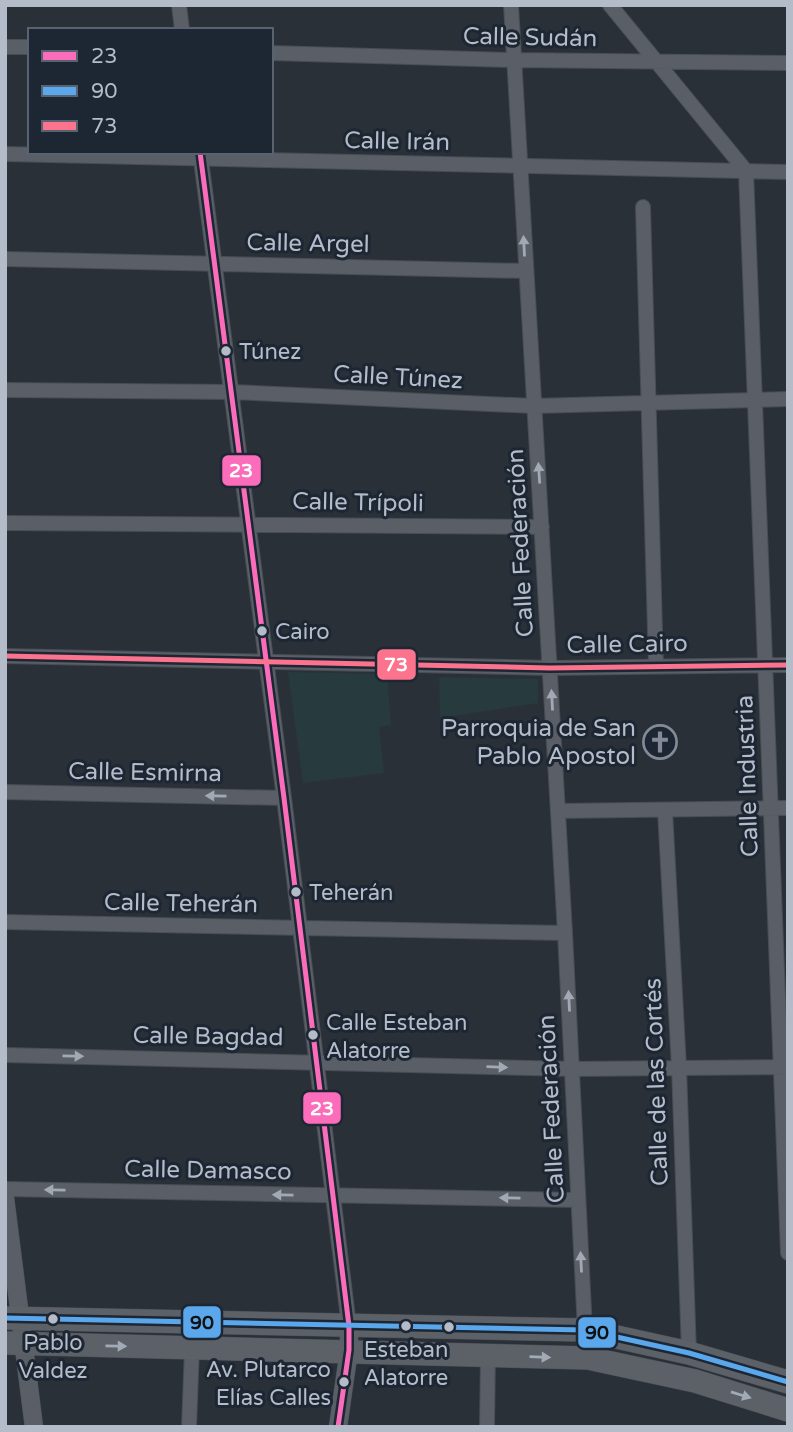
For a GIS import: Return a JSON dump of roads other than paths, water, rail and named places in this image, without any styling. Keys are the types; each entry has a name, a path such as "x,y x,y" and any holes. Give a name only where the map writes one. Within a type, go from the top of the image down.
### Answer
{"main road":[{"path":"13,1319 585,1330 689,1353 788,1382"},
{"path":"14,1343 349,1350 588,1359 695,1381 788,1410"}],"street":[{"path":"179,5 182,28"},
{"name":"Calle Federación","path":"511,5 565,933 585,1330"},
{"path":"610,5 746,171"},
{"path":"5,47 28,47"},
{"name":"Calle Sudán","path":"273,53 514,60 788,63"},
{"name":"Calle Irán","path":"5,153 28,153"},
{"name":"Calle Irán","path":"102,154 788,172"},
{"path":"200,155 267,662 349,1326 349,1350 338,1427"},
{"name":"Calle Industria","path":"746,171 784,1067 788,1253"},
{"path":"643,207 656,666"},
{"name":"Calle Argel","path":"5,259 526,271"},
{"name":"Calle Túnez","path":"5,390 232,392 534,406 788,398"},
{"name":"Calle Trípoli","path":"5,523 542,527"},
{"name":"Calle Cairo","path":"5,656 550,668 788,665"},
{"name":"Calle Esmirna","path":"5,792 284,797"},
{"path":"558,811 788,808"},
{"name":"Calle de las Cortés","path":"665,810 679,1067 689,1353"},
{"name":"Calle Teherán","path":"5,922 565,933"},
{"name":"Calle Bagdad","path":"5,1055 572,1069 784,1067"},
{"name":"Calle Damasco","path":"5,1189 578,1200"},
{"path":"5,1198 14,1343 34,1427"},
{"path":"189,1427 192,1348"},
{"path":"487,1427 488,1354"}],"place":[{"name":"Túnez","path":"226,351"},
{"name":"Cairo","path":"262,631"},
{"name":"Parroquia de San Pablo Apostol","path":"660,742"},
{"name":"Teherán","path":"296,892"},
{"name":"Calle Esteban Alatorre","path":"313,1035"},
{"name":"Pablo Valdez","path":"53,1319"},
{"name":"Esteban Alatorre","path":"406,1326"},
{"name":"Av. Plutarco Elías Calles","path":"344,1382"}]}
